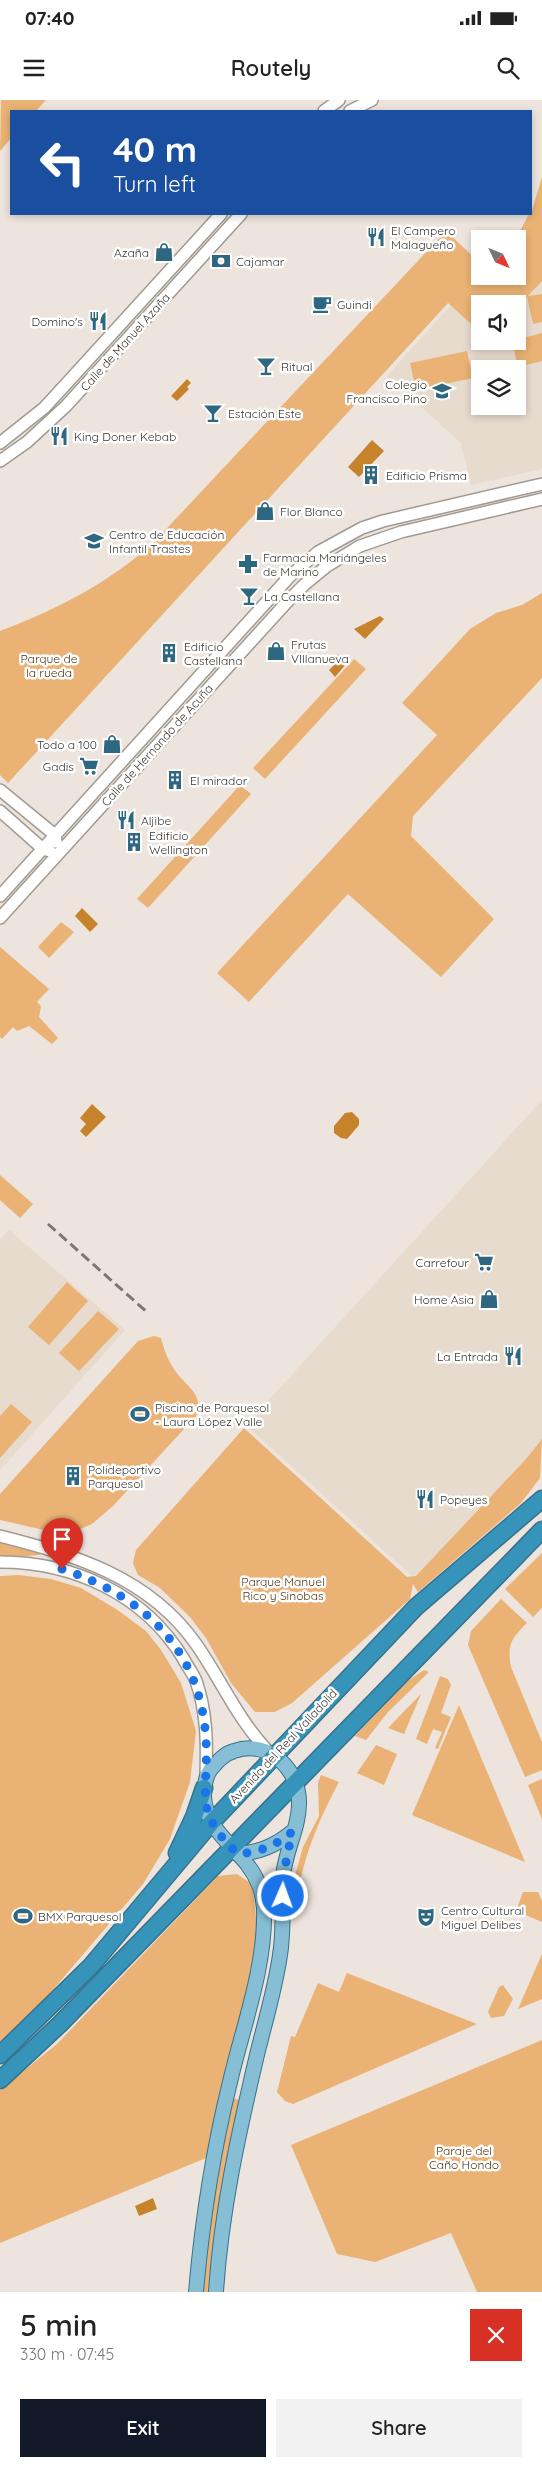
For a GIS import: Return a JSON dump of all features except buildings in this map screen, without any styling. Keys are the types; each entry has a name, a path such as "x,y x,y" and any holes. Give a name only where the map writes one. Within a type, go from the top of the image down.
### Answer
{"highway":[{"name":"Avenida del Real Valladolid","path":"0,2055 90,1966 270,1752 416,1607 541,1498"},
{"path":"0,2080 59,2025 234,1851 297,1782 542,1530"},
{"path":"166,1877 194,1818 205,1782"}],"main road":[{"path":"196,2292 216,2146 255,1980 264,1907 260,1885 211,1823 205,1804 205,1782 219,1760 229,1752 244,1748 270,1752 297,1782 299,1812 292,1832 283,1877 280,1954 236,2147 216,2292"},
{"path":"234,1851 266,1849 279,1843 292,1832"}],"street":[{"path":"325,110 339,100"},
{"path":"352,110 372,100"},
{"name":"Calle de Manuel Azaña","path":"0,443 30,420 68,383 220,215"},
{"name":"Calle de Manuel Azaña","path":"0,461 27,442 66,406 240,215"},
{"name":"Calle de Hernando de Acuña","path":"0,896 290,576 318,552 347,536 383,521 542,484"},
{"name":"Calle de Hernando de Acuña","path":"0,918 287,602 327,566 360,546 400,532 542,499"},
{"path":"0,790 55,835 59,854 43,849 0,811"},
{"path":"0,1536 53,1549 117,1574 160,1604 195,1643 250,1731 270,1752"},
{"path":"0,1562 18,1562 62,1569 84,1576 124,1596 154,1621 173,1642 195,1679 203,1705 205,1782"}],"shaded area":[{"name":"Colegio Francisco Pino","path":"542,281 542,469 471,485 461,443 387,376 451,305 471,324 471,350 526,350 526,299"},
{"path":"187,379 191,383 187,387 189,389 177,401 171,396"},
{"path":"372,440 384,451 359,477 348,467"},
{"path":"380,616 384,619 365,639 354,629"},
{"path":"337,654 347,663 335,677 329,670 338,661 335,658"},
{"path":"82,908 98,924 90,932 75,916"},
{"path":"542,1100 542,1444 422,1573 412,1576 246,1425"},
{"path":"92,1104 106,1117 86,1137 80,1131 86,1124 80,1118"},
{"path":"352,1112 359,1119 359,1125 347,1139 341,1138 334,1133 334,1126 345,1113"},
{"path":"9,1230 125,1330 0,1470 0,1240"},
{"path":"153,2198 157,2209 139,2216 135,2206"}],"green space":[{"path":"1,100 46,100 37,110 10,110 10,139 0,151"},
{"name":"Parque de la rueda","path":"542,177 542,281 528,296 542,294 542,322 533,324 526,295 471,295 471,324 448,303 8,783 0,775 0,631 41,614 81,594 119,570 154,542 446,231 471,255 471,285 526,285 526,230 521,230 528,215 532,215"},
{"path":"542,333 542,361 526,365 526,360 516,360 514,350 526,350 526,337"},
{"path":"467,351 471,378 416,390 410,363"},
{"path":"542,593 542,678 413,816 411,836 494,919 441,977 348,894 249,1002 217,973 437,735 402,703 470,629 496,613 522,605"},
{"path":"354,659 366,669 265,779 253,768"},
{"path":"240,785 251,794 148,908 137,899"},
{"path":"61,922 74,932 49,958 38,947"},
{"path":"0,947 49,989 37,1002 41,1006 39,1017 58,1038 52,1044 29,1026 17,1031 13,1027 2,1039 0,1037"},
{"path":"0,1175 33,1204 20,1218 0,1200"},
{"path":"67,1282 88,1301 49,1345 28,1327"},
{"path":"98,1311 119,1329 79,1371 59,1353"},
{"path":"154,1336 161,1338 173,1368 193,1391 198,1402 196,1416 113,1506 92,1524 76,1531 57,1533 0,1520 0,1494 138,1341"},
{"path":"11,1404 32,1422 0,1458 0,1416"},
{"name":"Parque Manuel Rico y Sinobas","path":"244,1428 407,1577 416,1576 527,1458 542,1439 540,1478 521,1503 418,1592 413,1584 410,1599 292,1703 275,1712 255,1712 231,1683 206,1638 190,1617 160,1588 138,1575 133,1563 136,1550"},
{"path":"0,1541 41,1551 40,1555 0,1558"},
{"path":"542,1553 542,1608 533,1617 505,1589"},
{"path":"18,1575 51,1579 81,1588 116,1609 146,1631 161,1650 181,1683 196,1731 190,1782 170,1839 143,1884 40,2005 0,2042 0,1576"},
{"path":"501,1599 527,1623 517,1633 510,1647 511,1667 542,1742 542,1770 525,1777 468,1645 471,1631"},
{"path":"424,1670 429,1672 388,1712 366,1740 355,1736 406,1682"},
{"path":"440,1676 448,1679 451,1685 441,1713 451,1717 438,1749 435,1748 442,1732 433,1729 427,1744 416,1739"},
{"path":"421,1694 404,1734 388,1728"},
{"path":"459,1705 525,1862 412,1815"},
{"path":"376,1745 397,1754 384,1785 357,1773"},
{"path":"321,1775 339,1782 317,1828 301,1877 295,1876 303,1847 319,1816 318,1783"},
{"path":"542,1779 542,1819 528,1785"},
{"path":"237,1874 252,1884 260,1949 206,2158 0,2243 0,2090 57,2044 218,1876"},
{"path":"523,1892 538,1892 542,1901 542,1922 516,1911"},
{"path":"542,1954 542,1999 518,2009"},
{"path":"347,1973 477,2024 293,2104 285,2101 277,2092 291,2036 295,2037 318,1983 339,1992"},
{"path":"503,1985 513,1999 504,2016 491,2018 488,2012 499,1987"},
{"name":"Paraje del Caño Hondo","path":"542,2040 542,2292 477,2292 451,2233 375,2262 337,2254 291,2145"},
{"path":"231,2098 240,2100 211,2292 201,2292 208,2231"}],"railway":[{"path":"48,1224 148,1313"}],"place":[{"name":"El Campero Malagueño","path":"376,237"},
{"name":"Azaña","path":"164,252"},
{"name":"Cajamar","path":"221,261"},
{"name":"Guindi","path":"322,304"},
{"name":"Domino's","path":"98,321"},
{"name":"Ritual","path":"266,366"},
{"name":"Colegio Francisco Pino","path":"442,391"},
{"name":"Estación Este","path":"213,413"},
{"name":"King Doner Kebab","path":"59,436"},
{"name":"Edificio Prisma","path":"371,475"},
{"name":"Flor Blanco","path":"265,511"},
{"name":"Centro de Educación Infantil Trastes","path":"94,541"},
{"name":"Farmacia Mariángeles de Marino","path":"248,564"},
{"name":"La Castellana","path":"249,596"},
{"name":"Frutas VIllanueva","path":"276,651"},
{"name":"Edificio Castellana","path":"169,653"},
{"name":"Todo a 100","path":"112,744"},
{"name":"Gadis","path":"89,766"},
{"name":"El mirador","path":"175,780"},
{"name":"Aljibe","path":"126,820"},
{"name":"Edificio Wellington","path":"134,842"},
{"name":"Carrefour","path":"484,1262"},
{"name":"Home Asia","path":"489,1299"},
{"name":"La Entrada","path":"513,1356"},
{"name":"Piscina de Parquesol - Laura López Valle","path":"140,1414"},
{"name":"Polideportivo Parquesol","path":"73,1476"},
{"name":"Popeyes","path":"425,1499"},
{"name":"BMX Parquesol","path":"23,1916"},
{"name":"Centro Cultural Miguel Delibes","path":"426,1917"}],"route":[{"path":"62,1569 84,1576 124,1596 154,1621 173,1642 195,1679 203,1705 207,1751 204,1788 207,1814 220,1836 238,1854 255,1853 266,1849 279,1843 292,1832 283,1877 283,1896"}]}
